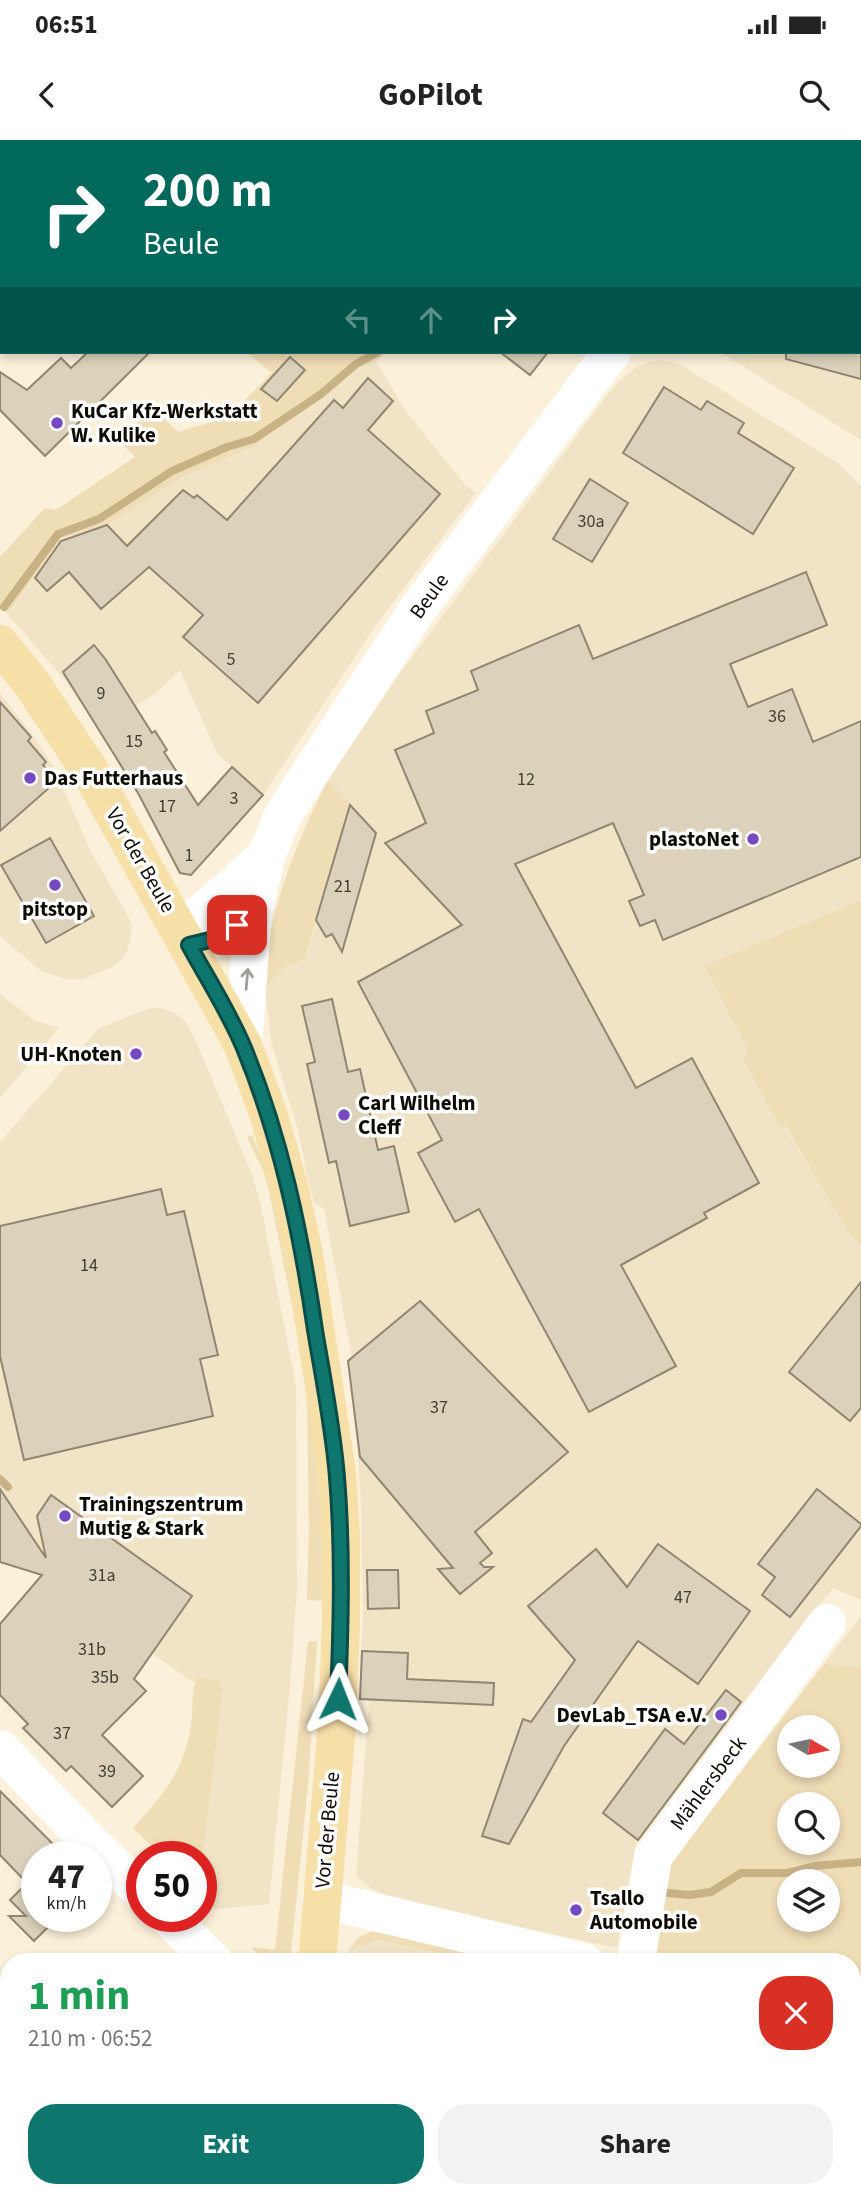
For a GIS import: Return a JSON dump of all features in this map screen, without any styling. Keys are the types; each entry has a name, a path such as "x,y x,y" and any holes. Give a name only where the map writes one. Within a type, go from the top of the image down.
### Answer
{"main road":[{"name":"Vor der Beule","path":"0,644 72,741 243,1045 269,1116 292,1200 304,1254 337,1473 341,1537 337,1724 318,1953"}],"street":[{"name":"Beule","path":"243,1045 253,912 267,854 283,816 417,610 610,354"},
{"name":"Beule","path":"189,945 196,917 267,854"},
{"path":"189,945 222,937 253,912"},
{"name":"Mählersbeck","path":"637,1953 653,1857 827,1623"},
{"path":"0,1749 126,1877"},
{"path":"321,1899 546,1953"}],"shaded area":[{"path":"248,354 384,354 376,361 359,368 325,397 254,446 179,479 112,522 61,539 8,614 0,605 0,557 45,508 56,510 135,457 118,440 153,407 178,432 228,417 272,373"},
{"path":"723,354 861,354 861,440"},
{"path":"660,360 680,364 838,463 861,486 861,900 705,966 748,1049 743,1060 779,1126 785,1127 847,1231 861,1244 861,1600 833,1588 636,1843 617,1948 388,1896 372,1889 356,1875 369,1700 359,1699 363,1615 361,1505 351,1353 324,1209 314,1202 309,1184 298,1130 271,1041 265,988 287,966 306,958 351,805 328,780 400,673 611,390 635,368"},
{"path":"376,361 405,410 466,486 476,493 376,625 263,795 217,753 180,670 155,694 98,729 64,679 8,615 61,540 112,522 179,479 254,446 325,397 359,368"},
{"name":"pitstop","path":"0,693 37,741 55,770 90,850 132,928 128,949 123,958 112,967 84,979 68,980 41,971 0,936"},
{"path":"328,780 351,804 305,959 287,966 265,988 268,945 279,898 309,818"},
{"path":"861,900 860,1245 847,1231 786,1127 779,1126 743,1060 748,1049 704,966"},
{"path":"0,994 34,1020 59,1028 0,1098"},
{"path":"150,1008 163,1008 186,1022 251,1172 260,1201 296,1386 297,1589 269,1904 217,1909 217,1841 205,1841 223,1691 219,1681 199,1676 194,1683 43,1576 0,1562 0,1142 99,1028"},
{"path":"252,1135 270,1178 320,1442 326,1601 307,1600 309,1532 305,1370 270,1196 264,1173 247,1137"},
{"path":"861,1616 861,1667 824,1664"},
{"path":"317,1641 308,1785 291,1953 257,1953 251,1947 275,1950 308,1642"},
{"path":"824,1664 861,1667 861,1953 654,1953 672,1861 777,1725 777,1778 840,1778 840,1715 785,1715"},
{"path":"198,1676 219,1681 223,1690 205,1841 146,1841 133,1828 163,1793 178,1769 188,1741 194,1687"},
{"path":"371,1932 397,1934 475,1953 438,1953 377,1940 349,1950 359,1937"},
{"path":"376,1940 438,1953 348,1953 349,1950"}],"building":[{"path":"86,354 148,354 45,456 0,410 0,372 27,390 61,358 71,368"},
{"path":"503,354 546,354 530,375"},
{"path":"786,354 861,354 861,379 786,359"},
{"path":"290,357 305,370 277,401 261,389"},
{"path":"368,378 393,401 368,430 440,494 258,703 183,637 203,615 149,567 101,609 69,572 47,591 35,578 61,541 107,525 127,546 183,490 194,498 197,495 227,520 334,400 343,408"},
{"path":"664,387 701,410 707,401 744,423 738,433 794,468 753,534 623,453"},
{"path":"590,479 628,503 592,562 553,539"},
{"path":"806,572 827,625 730,664 748,707 792,689 813,742 861,721 861,857 663,940 655,920 640,926 629,901 644,895 613,823 515,864 636,1088 692,1058 759,1183 704,1213 707,1218 621,1265 676,1366 589,1412 479,1209 455,1222 418,1153 442,1140 358,982 462,925 385,843 426,823 395,750 434,733 426,711 478,690 471,671 579,625 593,659"},
{"path":"94,645 152,733 155,731 167,750 164,752 198,805 232,767 263,795 191,875 180,873 138,793 63,672"},
{"path":"0,702 31,737 28,741 46,762 43,765 57,781 0,831"},
{"path":"350,805 376,833 342,952 332,934 326,937 316,920"},
{"path":"50,838 94,916 46,943 1,865"},
{"name":"Carl Wilhelm Cleff","path":"332,999 348,1072 360,1069 378,1150 394,1146 409,1212 350,1226 336,1161 329,1163 307,1064 315,1062 302,1006"},
{"path":"161,1189 167,1215 184,1211 218,1355 200,1359 213,1416 24,1460 0,1356 0,1226"},
{"path":"861,1282 861,1408 850,1421 789,1372"},
{"path":"420,1301 568,1452 475,1532 492,1553 480,1563 484,1567 493,1567 460,1594 438,1569 453,1568 360,1457 348,1361"},
{"path":"0,1489 46,1558 37,1516 51,1495 192,1596 134,1679 146,1691 102,1735 143,1776 112,1807 71,1766 66,1771 23,1728 28,1724 0,1695 0,1624 42,1575 0,1562"},
{"path":"817,1489 861,1526 790,1617 762,1595 775,1577 758,1564"},
{"path":"658,1544 750,1611 698,1684 638,1641 564,1746 509,1844 482,1836 523,1719 531,1722 575,1660 528,1606 596,1549 627,1587"},
{"path":"367,1570 398,1570 399,1608 368,1609"},
{"path":"362,1651 408,1653 407,1679 494,1683 493,1705 360,1699"},
{"path":"726,1690 741,1702 638,1840 603,1813 665,1729 684,1744"},
{"path":"0,1791 50,1841 21,1841 21,1877 0,1855"},
{"path":"21,1889 21,1911 10,1900"},
{"path":"9,1916 21,1916 21,1928"},
{"path":"25,1932 43,1932 34,1941"}],"waterway":[{"path":"4,607 58,534 99,519 172,471 227,447 254,439 321,394 356,364 374,354"},
{"path":"0,1479 8,1487"},
{"path":"668,1893 689,1895 711,1892 741,1873 787,1873 814,1866 861,1862"}],"place":[{"name":"KuCar Kfz-Werkstatt W. Kulike","path":"57,423"},
{"name":"Das Futterhaus","path":"30,778"},
{"name":"plastoNet","path":"753,839"},
{"name":"pitstop","path":"55,885"},
{"name":"UH-Knoten","path":"136,1054"},
{"name":"Carl Wilhelm Cleff","path":"344,1115"},
{"name":"Trainingszentrum Mutig & Stark","path":"65,1516"},
{"name":"DevLab_TSA e.V.","path":"721,1715"},
{"name":"Tsallo Automobile","path":"576,1910"}],"route":[{"path":"237,925 222,937 189,945 243,1045 269,1116 289,1186 304,1254 337,1473 341,1537 338,1699"}]}
